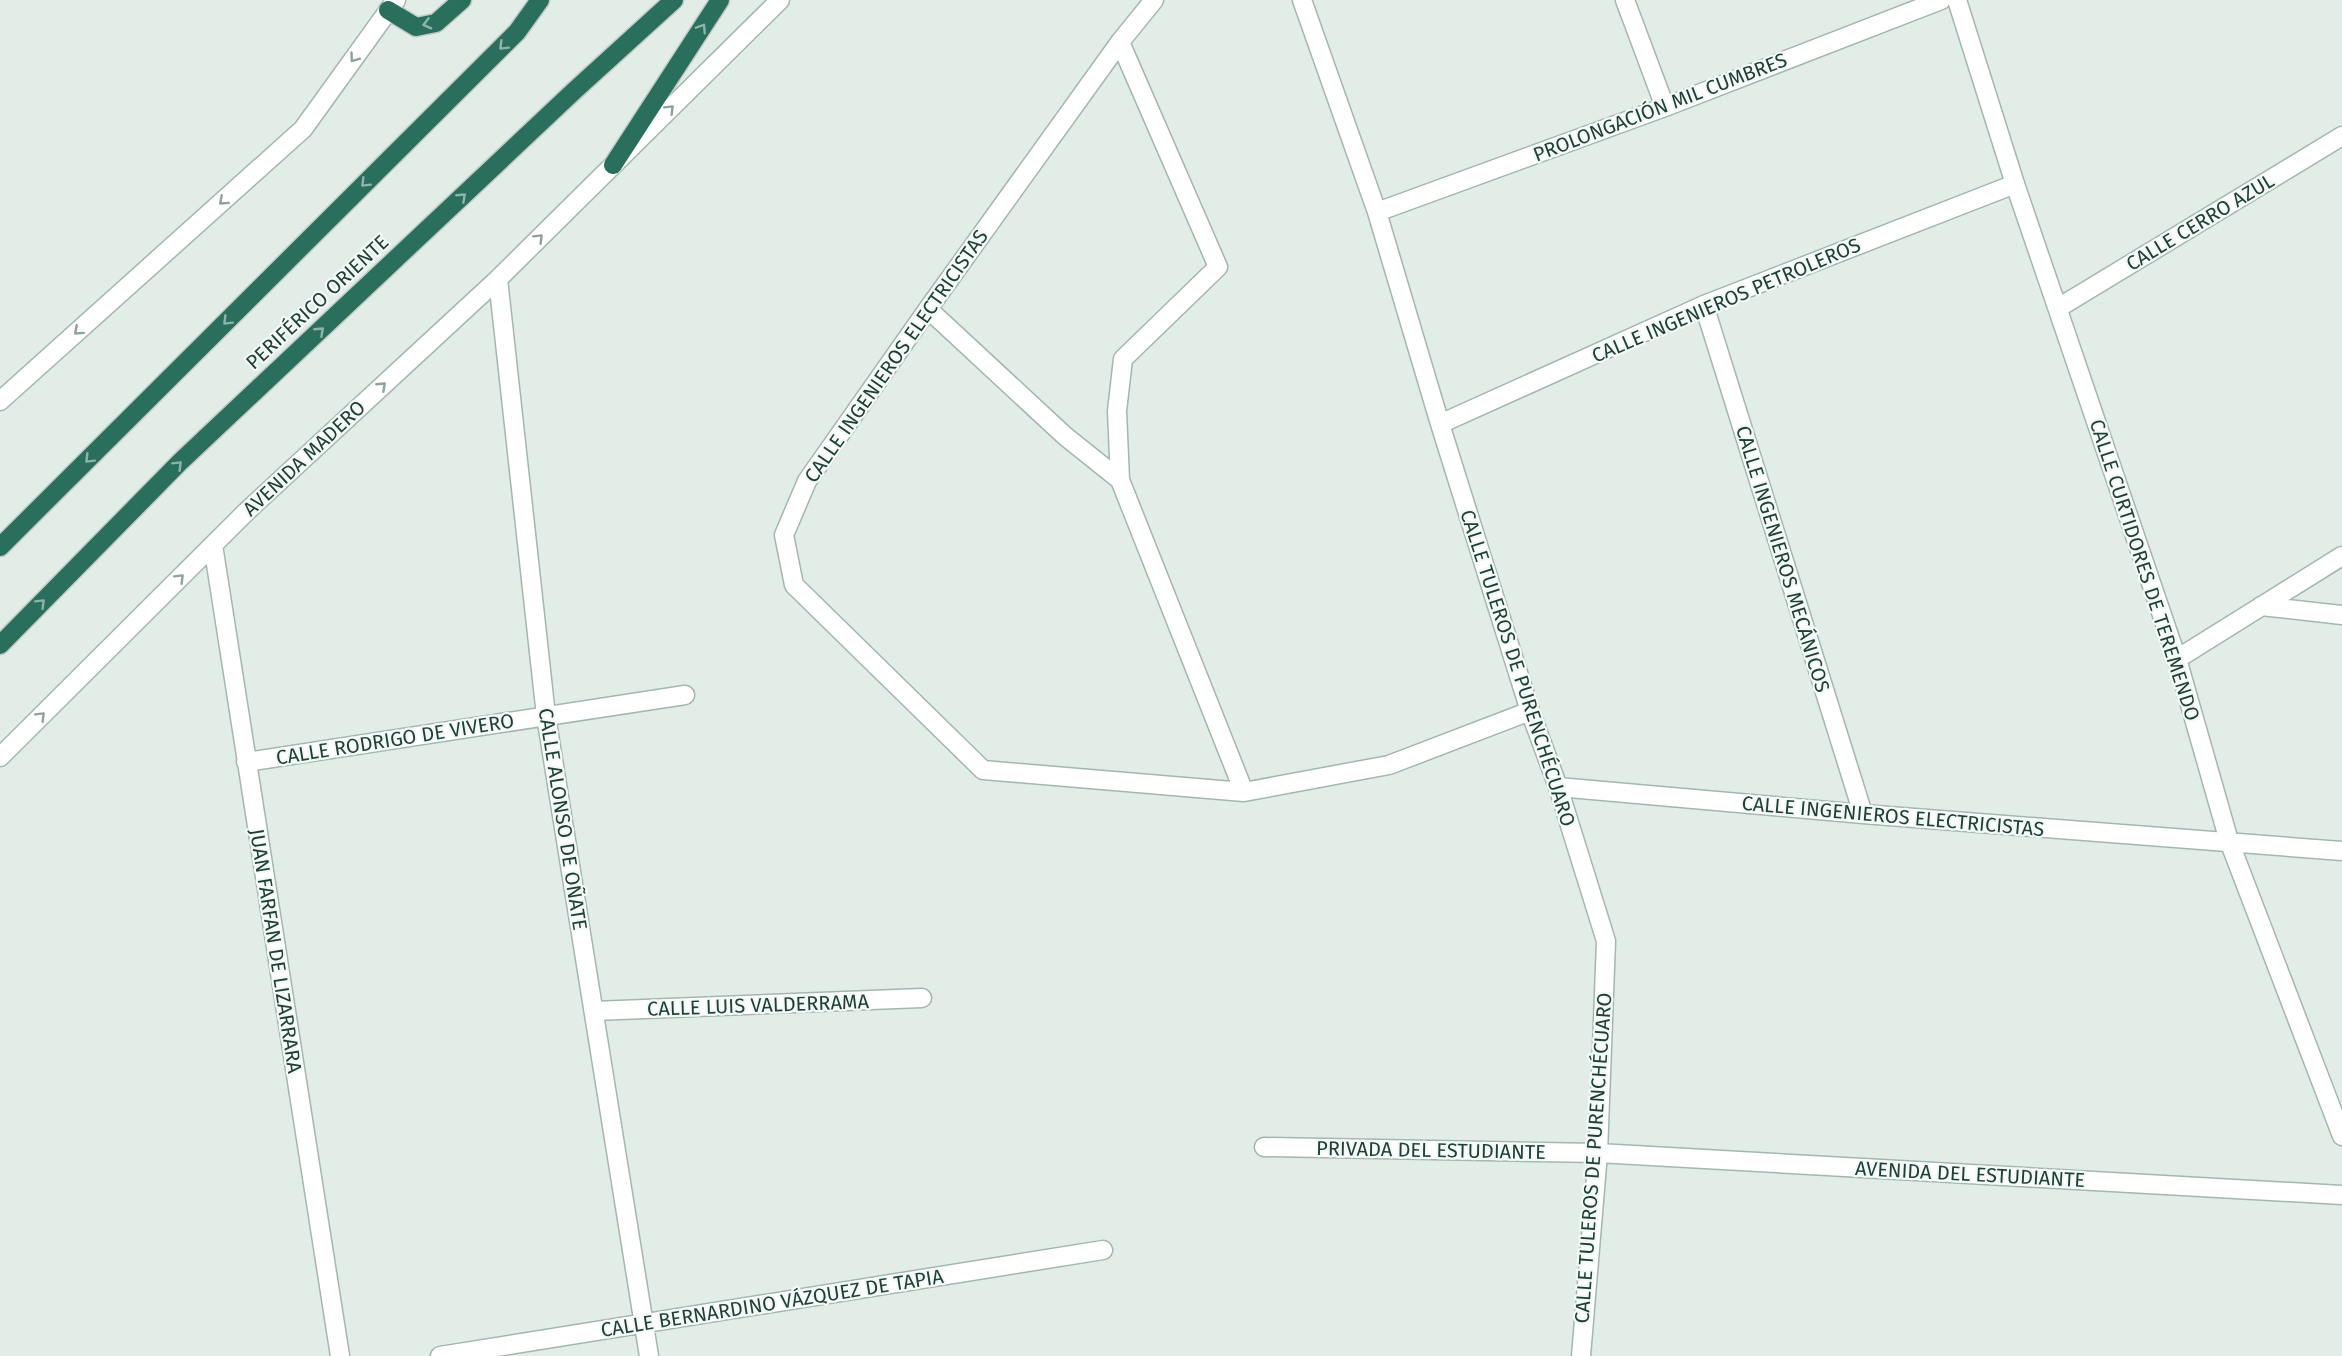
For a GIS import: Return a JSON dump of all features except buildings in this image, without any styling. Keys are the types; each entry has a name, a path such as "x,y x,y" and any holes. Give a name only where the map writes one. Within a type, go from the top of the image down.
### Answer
{"highway":[{"path":"389,3 416,27 436,23 462,0"},
{"path":"0,547 517,32 540,0"},
{"name":"PERIFÉRICO ORIENTE","path":"0,645 180,462 674,0"},
{"path":"613,165 720,0"}],"street":[{"name":"AVENIDA MADERO","path":"0,757 213,545 498,279 780,0"},
{"name":"CALLE INGENIEROS ELECTRICISTAS","path":"1154,0 1120,42 807,481 784,535 794,585 983,770 1244,792 1389,765 1530,711"},
{"name":"CALLE TULEROS DE PURENCHÉCUARO","path":"1302,0 1377,212 1440,424 1530,711 1558,787 1606,941 1598,1153 1581,1356"},
{"path":"1625,0 1665,107"},
{"name":"PROLONGACIÓN MIL CUMBRES","path":"1377,212 1665,107 1941,0"},
{"name":"CALLE CURTIDORES DE TEREMENDO","path":"1957,0 2015,184 2177,659 2229,842 2342,1136"},
{"path":"0,401 303,129 389,3"},
{"path":"1120,42 1218,267 1123,358 1117,411 1120,480 1244,792"},
{"name":"CALLE CERRO AZUL","path":"2058,308 2342,136"},
{"name":"CALLE INGENIEROS PETROLEROS","path":"1440,424 1704,304 2015,184"},
{"name":"CALLE ALONSO DE OÑATE","path":"498,279 546,716 649,1356"},
{"name":"CALLE INGENIEROS MECÁNICOS","path":"1704,304 1863,814"},
{"path":"928,309 1065,436 1120,480"},
{"name":"JUAN FARFAN DE LIZARRARA","path":"213,545 339,1356"},
{"path":"2177,659 2342,556"},
{"path":"2261,606 2342,615"},
{"name":"CALLE RODRIGO DE VIVERO","path":"246,762 685,695"},
{"name":"CALLE INGENIEROS ELECTRICISTAS","path":"1558,787 1863,814 2342,851"},
{"name":"CALLE LUIS VALDERRAMA","path":"594,1011 922,998"},
{"name":"PRIVADA DEL ESTUDIANTE","path":"1264,1147 1598,1153"},
{"name":"AVENIDA DEL ESTUDIANTE","path":"1598,1153 2342,1195"},
{"name":"CALLE BERNARDINO VÁZQUEZ DE TAPIA","path":"440,1356 1103,1251"}]}
